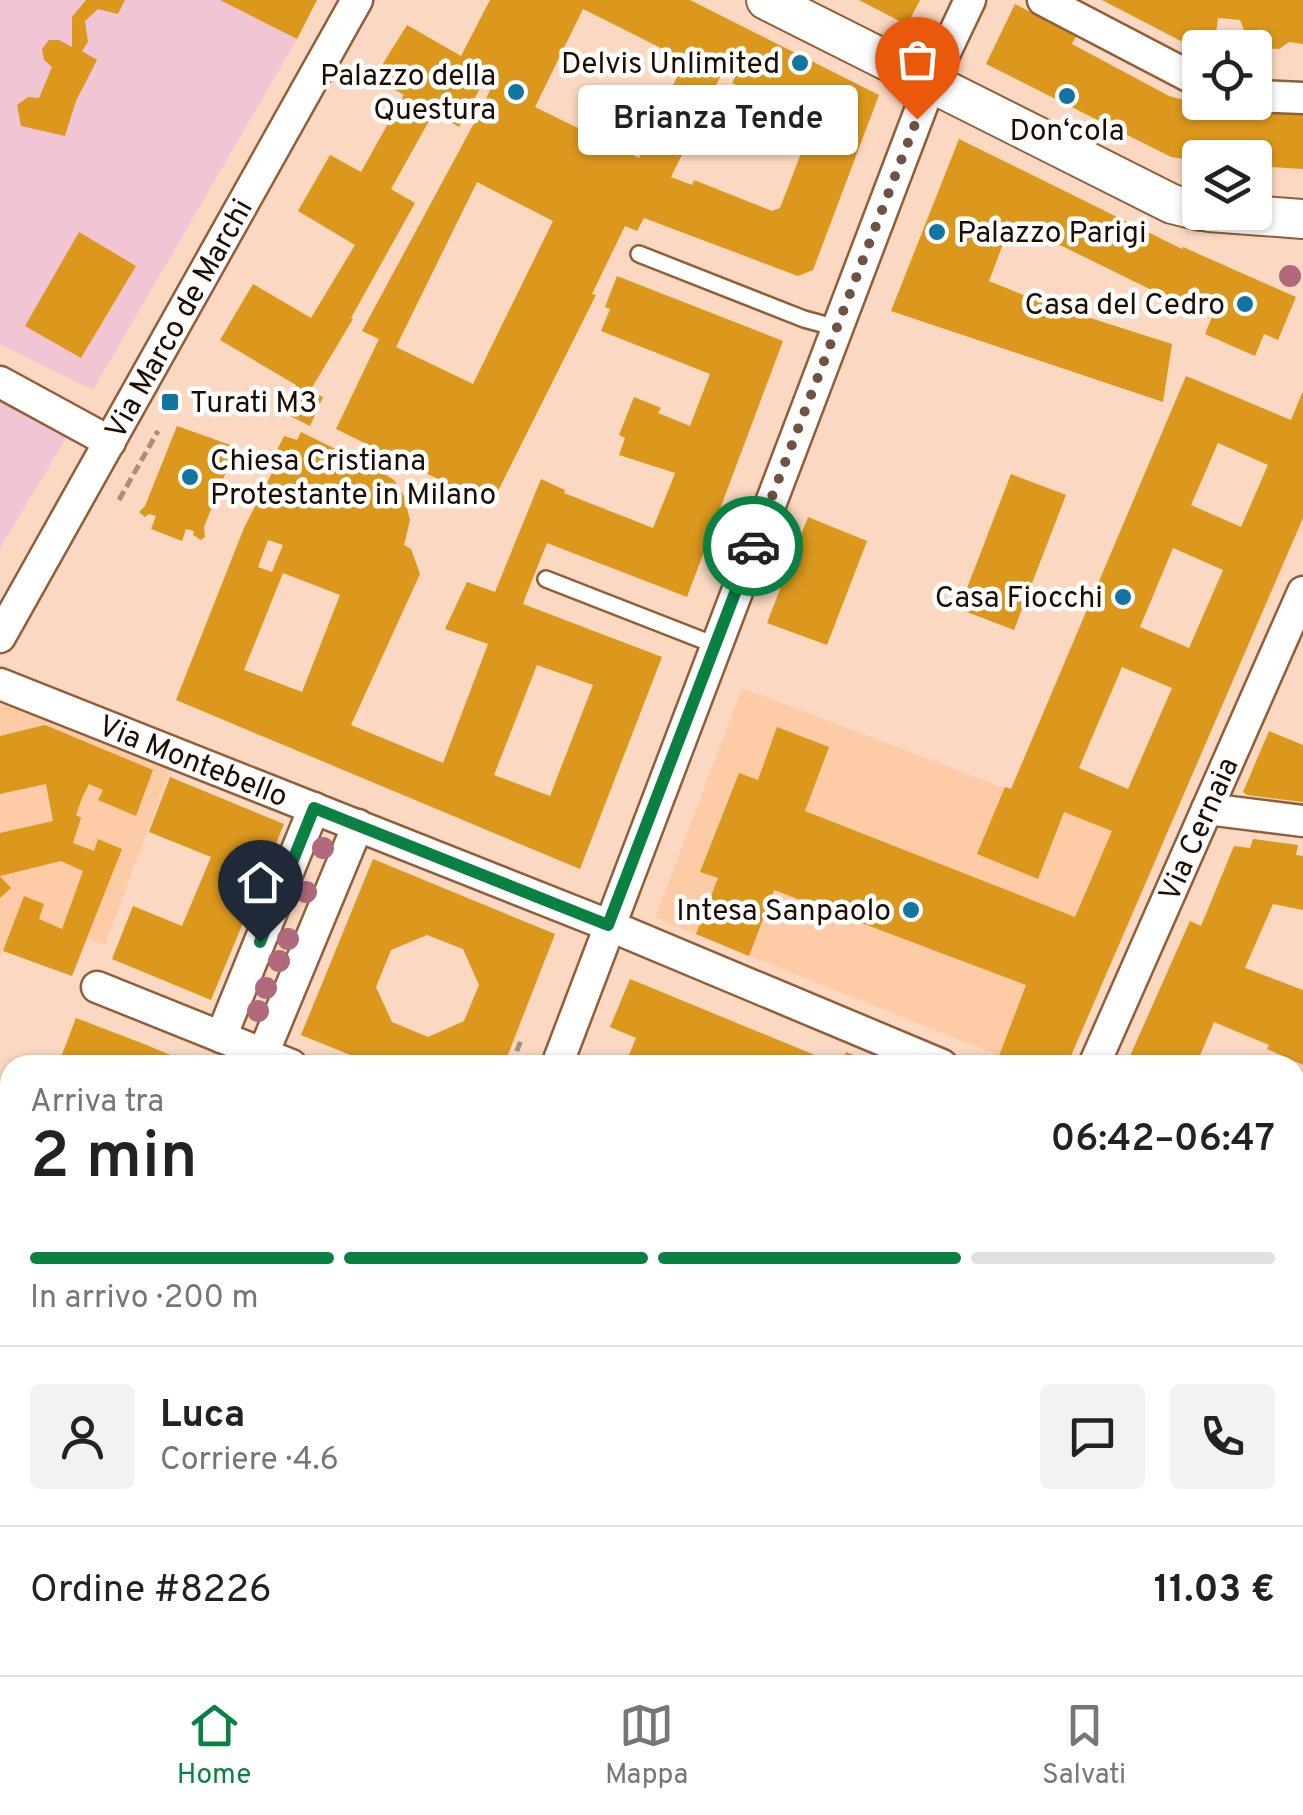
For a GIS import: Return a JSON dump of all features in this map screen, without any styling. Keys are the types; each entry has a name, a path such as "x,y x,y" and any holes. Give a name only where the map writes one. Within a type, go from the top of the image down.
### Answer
{"street":[{"name":"Via Marco de Marchi","path":"0,636 357,0"},
{"path":"766,0 1182,206"},
{"path":"561,1055 931,82 970,0"},
{"path":"1042,0 1182,73"},
{"path":"1272,97 1303,98"},
{"path":"1272,217 1303,219"},
{"path":"0,382 110,442"},
{"name":"Via Cernaia","path":"1098,1055 1303,592"},
{"name":"Via Montebello","path":"0,684 608,925 918,1055"},
{"path":"221,1037 314,808"},
{"path":"1206,809 1303,821"},
{"path":"279,1055 358,825"},
{"path":"97,987 265,1055"}],"lane":[{"path":"638,254 804,319 837,328"},
{"path":"546,579 715,644"}],"path":[{"path":"119,500 158,431"},
{"path":"515,1055 522,1038"}],"shaded area":[{"path":"0,0 220,0 297,39 93,390 0,344"},
{"path":"0,399 68,435 0,548"},
{"path":"0,688 175,757 105,945 19,912 0,957"},
{"path":"742,688 1162,848 1071,1055 997,1055 655,918"}],"building":[{"path":"86,0 125,0 118,14 98,9 85,21 88,42 82,51 97,60 76,101 65,136 21,126 17,105 28,97 39,98 52,67 44,60 42,49 49,40 72,47 72,17"},
{"path":"220,0 317,0 297,39"},
{"path":"490,0 690,0 879,95 813,270 798,276 644,218 637,231 625,226 592,294 596,295 491,505 336,429 379,339 362,331 479,114 496,77 489,72 459,127 434,112 391,189 415,203 310,391 323,397 310,426 282,412 296,385 220,340 253,284 311,318 355,245 298,211 330,155 361,172 404,95 374,78 407,25 461,56","holes":["583,9 685,60 639,158 535,107","728,61 740,67 732,83 806,119 810,130 780,208 772,211 694,180 692,185 671,177","477,182 553,221 473,384 396,347"]},
{"path":"859,0 920,0 907,25"},
{"path":"1102,0 1303,0 1303,44 1289,42 1272,49 1272,30 1244,30 1240,20 1218,18 1216,30 1182,30 1182,42"},
{"path":"1015,4 1076,36 1072,44 1182,99 1182,120 1272,120 1272,111 1303,113 1303,169 1272,167 1272,140 1182,140 1182,159 1171,157 986,64"},
{"path":"959,139 1182,249 1296,297 1278,340 1264,334 1255,356 1205,334 1214,312 1179,297 1178,303 1064,247 1010,226 989,281 1043,303 1172,344 1163,402 891,311"},
{"path":"79,232 136,266 81,358 25,326"},
{"path":"617,276 783,341 687,597 547,543 527,593 523,604 662,657 580,869 176,700 244,528 278,461 273,458 284,436 297,440 301,432 394,480 404,496 410,520 404,545 411,549 420,574 351,725 443,763 488,644 445,629 467,582 495,592 541,479 565,490 564,493 653,528 675,473 619,455 625,438 619,435 634,397 661,408 658,413 690,426 710,374 601,331 610,309 605,307","holes":["268,540 283,545 272,572 258,567","283,573 340,595 302,692 244,670","537,665 593,685 550,796 494,775"]},
{"path":"1186,376 1291,420 1303,391 1303,518 1071,1055 999,1055 1026,985 774,890 749,956 696,934 718,878 700,872 739,773 758,780 777,727 829,747 805,811 1075,917 1112,831 1064,812 1038,879 977,854 1005,787 1011,789","holes":["1218,443 1268,465 1241,527 1191,505","1173,548 1223,570 1189,648 1140,627","1122,667 1172,688 1128,789 1079,768"]},
{"name":"Chiesa Cristiana Protestante in Milano","path":"177,426 236,447 201,540 193,535 194,531 186,529 182,541 151,529 156,516 145,517 139,512 145,506"},
{"path":"1011,474 1066,495 1014,630 959,609"},
{"path":"808,517 867,541 827,645 767,623"},
{"path":"45,725 153,770 136,816 98,800 103,790 89,784 82,798 73,843 94,851 98,839 122,849 72,976 3,951 24,896 44,904 39,919 62,929 83,871 61,861 0,876 0,833 53,821 46,784 0,794 0,736"},
{"path":"1269,731 1303,745 1303,802 1243,792"},
{"path":"170,777 284,824 211,1000 112,959 133,906 182,926 211,857 149,832"},
{"path":"1253,839 1298,845 1296,855 1303,856 1303,910 1273,904 1245,968 1303,990 1303,1055 1280,1055 1267,1049 1269,1045 1214,1022 1200,1055 1130,1055 1190,921 1201,926 1234,846 1250,848"},
{"path":"373,859 555,934 508,1055 350,1055 301,1035","holes":["427,935 463,949 479,985 464,1021 428,1037 392,1022 376,987 391,950"]},
{"path":"0,876 11,888 0,898"},
{"path":"630,979 815,1055 629,1055 636,1038 610,1027"},
{"path":"76,1018 171,1055 62,1055"}],"way so far":[{"path":"753,546 917,119"}],"place":[{"name":"Delvis Unlimited","path":"800,63"},
{"name":"Palazzo della Questura","path":"516,92"},
{"name":"Don‘cola","path":"1067,96"},
{"name":"Brianza Tende","path":"917,119"},
{"name":"Palazzo Parigi","path":"937,232"},
{"name":"Casa del Cedro","path":"1245,304"},
{"name":"Turati M3","path":"170,402"},
{"name":"Chiesa Cristiana Protestante in Milano","path":"190,477"},
{"name":"Casa Fiocchi","path":"1123,597"},
{"name":"Intesa Sanpaolo","path":"911,910"}],"route":[{"path":"260,942 314,808 608,925 753,546"}]}
